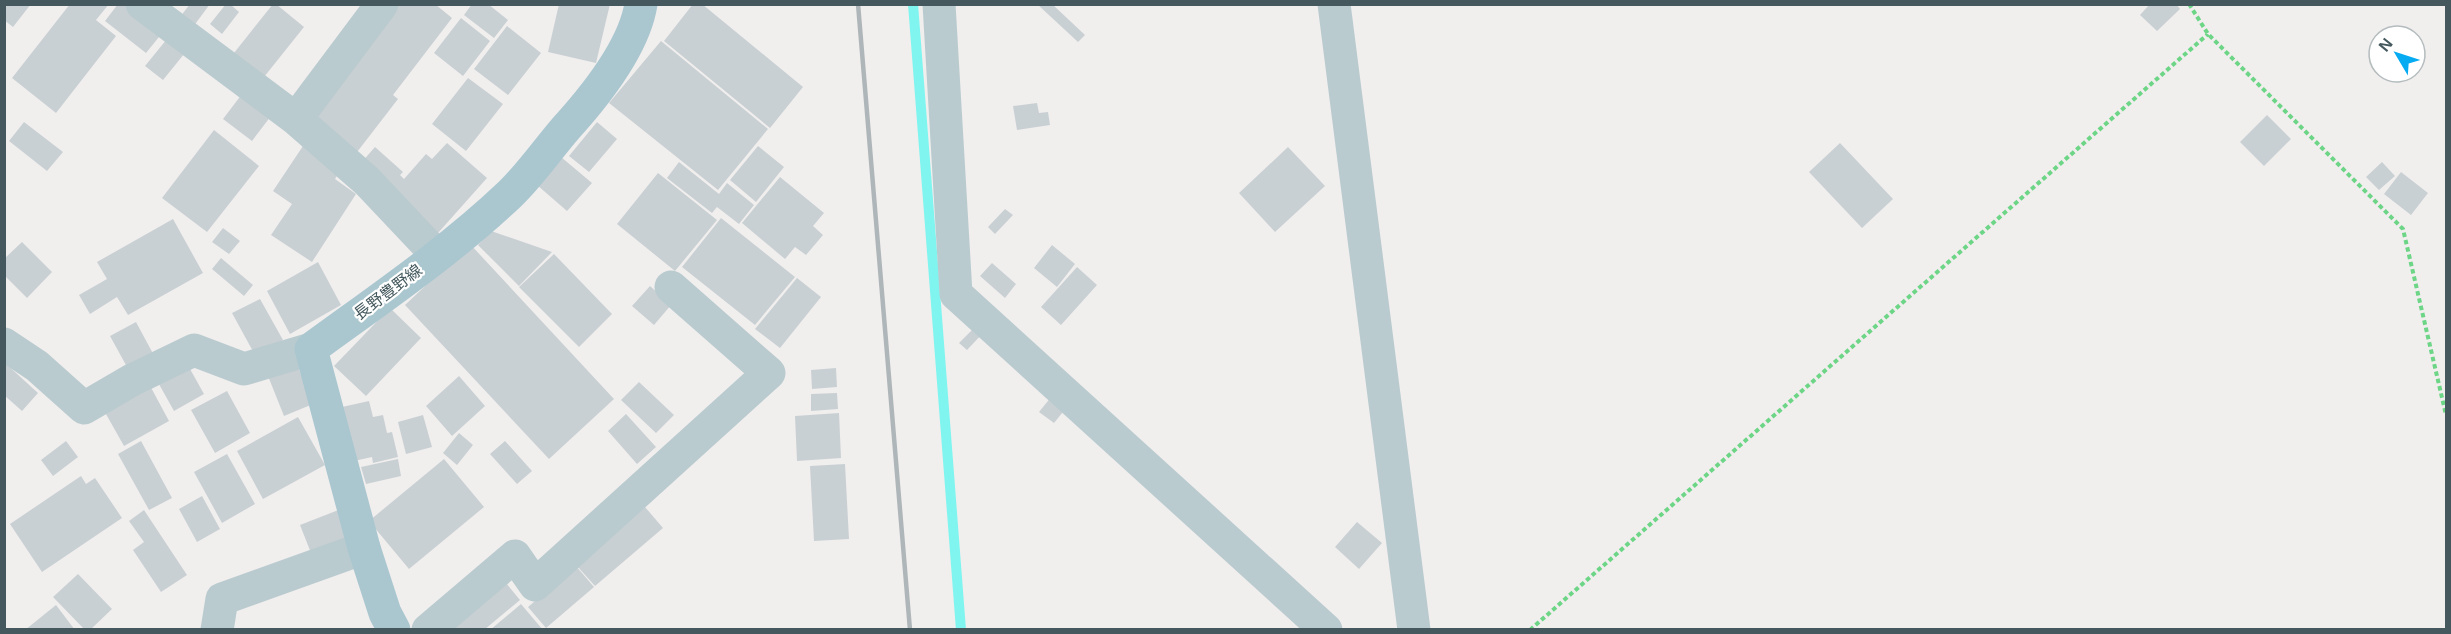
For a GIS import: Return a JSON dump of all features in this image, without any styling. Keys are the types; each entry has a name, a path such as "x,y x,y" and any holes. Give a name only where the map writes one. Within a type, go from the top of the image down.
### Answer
{"main road":[{"name":"長野豊野線","path":"311,349 437,255 511,193 588,104 612,69 638,23 641,4"},
{"path":"311,349 364,548 385,613 394,630"}],"street":[{"path":"142,4 296,118 367,181 437,255"},
{"path":"296,118 382,4"},
{"path":"939,4 956,294 1326,630"},
{"path":"1334,4 1414,630"},
{"path":"428,630 515,556 535,585 770,373 671,287"},
{"path":"4,344 37,366 84,408 132,380 194,350 244,369 311,349"},
{"path":"217,630 222,599 364,548"}],"path":[{"path":"2189,4 2208,34 2403,228 2446,415"},
{"path":"1530,630 2208,34"}],"building":[{"path":"4,4 31,4 13,27 4,20"},
{"path":"70,4 109,4 96,20 116,36 56,113 12,78"},
{"path":"118,4 129,4 163,32 146,53 105,21"},
{"path":"190,4 210,4 193,27 180,17"},
{"path":"226,4 230,4 239,12 222,34 210,24"},
{"path":"273,4 304,27 264,77 234,53"},
{"path":"398,4 435,4 452,18 393,95 398,99 354,156 309,121"},
{"path":"472,4 488,4 508,20 494,38 464,15"},
{"path":"559,4 610,4 596,63 548,52"},
{"path":"693,4 702,4 803,87 770,128 664,41"},
{"path":"1037,4 1052,4 1085,35 1078,42"},
{"path":"2150,4 2176,4 2180,9 2157,31 2140,15"},
{"path":"461,18 490,41 463,76 434,53"},
{"path":"507,26 541,53 508,95 474,69"},
{"path":"171,34 189,48 163,80 145,66"},
{"path":"661,41 768,129 718,190 609,103"},
{"path":"468,78 503,104 466,151 432,124"},
{"path":"242,94 271,116 252,141 223,119"},
{"path":"1037,103 1039,113 1048,112 1050,125 1017,130 1013,106"},
{"path":"2267,115 2291,139 2264,166 2240,142"},
{"path":"24,122 63,152 47,171 9,141"},
{"path":"597,122 617,139 589,172 569,156"},
{"path":"214,130 259,166 207,232 162,198"},
{"path":"307,140 344,165 335,179 356,194 312,262 271,235 292,204 273,191"},
{"path":"447,143 487,178 438,233 360,164 375,147 403,172 400,175 404,179 426,154 432,159"},
{"path":"1840,143 1893,199 1862,228 1809,172"},
{"path":"758,146 784,167 756,202 730,180"},
{"path":"1288,147 1325,186 1275,232 1239,193"},
{"path":"561,157 592,183 567,211 537,185"},
{"path":"679,162 719,194 727,183 754,205 739,224 717,207 712,213 667,178"},
{"path":"2382,162 2395,176 2379,190 2366,177"},
{"path":"2401,172 2428,193 2411,215 2384,194"},
{"path":"658,173 717,220 675,271 617,224"},
{"path":"780,177 824,213 813,226 823,235 806,255 795,247 785,259 742,223"},
{"path":"1005,209 1013,215 995,234 988,227"},
{"path":"721,218 795,277 755,325 682,267"},
{"path":"173,219 203,273 128,315 117,297 90,314 79,295 107,279 97,262"},
{"path":"223,228 240,241 229,254 212,242"},
{"path":"491,231 552,252 519,286 478,245"},
{"path":"22,242 52,272 27,298 4,275 4,259"},
{"path":"470,244 614,399 549,459 405,305"},
{"path":"1052,245 1075,264 1057,287 1034,268"},
{"path":"554,254 612,314 579,347 519,287"},
{"path":"221,258 253,285 244,296 212,269"},
{"path":"318,262 341,305 290,334 267,291"},
{"path":"992,263 1016,284 1005,298 980,276"},
{"path":"1077,267 1097,285 1061,325 1041,307"},
{"path":"797,278 821,297 780,348 755,329"},
{"path":"650,286 671,305 654,325 632,306"},
{"path":"260,299 283,340 255,355 232,313"},
{"path":"390,308 421,338 366,396 334,366"},
{"path":"136,322 157,361 132,376 110,336"},
{"path":"977,325 984,332 967,350 959,343"},
{"path":"185,360 204,394 174,411 155,377"},
{"path":"4,362 38,393 22,411 4,395"},
{"path":"297,364 313,404 284,416 268,376"},
{"path":"836,368 837,387 812,389 811,370"},
{"path":"459,376 485,406 452,436 426,406"},
{"path":"148,382 169,421 124,446 102,407"},
{"path":"639,382 674,415 656,433 621,400"},
{"path":"227,391 250,433 215,453 191,410"},
{"path":"837,393 838,409 811,411 811,394"},
{"path":"1052,396 1067,407 1054,423 1039,412"},
{"path":"369,401 373,417 383,415 387,433 392,432 398,457 373,463 372,457 354,461 342,407"},
{"path":"839,413 841,458 797,461 795,416"},
{"path":"626,414 656,447 637,464 608,431"},
{"path":"423,415 432,447 406,454 398,422"},
{"path":"298,417 325,465 263,499 237,451"},
{"path":"459,433 473,445 457,465 443,453"},
{"path":"66,441 78,457 53,476 41,460"},
{"path":"141,441 172,498 149,510 118,454"},
{"path":"505,441 532,471 517,484 490,454"},
{"path":"227,454 255,504 222,523 194,472"},
{"path":"398,459 401,476 366,484 361,467"},
{"path":"444,459 484,507 409,569 369,521"},
{"path":"845,464 849,539 814,541 810,466"},
{"path":"81,476 86,484 95,478 122,518 42,572 10,524"},
{"path":"202,496 220,529 197,542 179,509"},
{"path":"645,507 663,528 595,586 577,566"},
{"path":"341,509 354,542 313,558 300,525"},
{"path":"144,510 187,575 161,592 133,550 144,542 129,521"},
{"path":"1357,522 1382,543 1359,569 1335,547"},
{"path":"576,566 594,587 546,628 528,607"},
{"path":"78,574 112,609 90,630 85,630 53,597"},
{"path":"506,583 520,600 484,630 449,630"},
{"path":"521,604 543,630 490,630"},
{"path":"56,605 75,630 25,630"}],"waterway":[{"path":"913,4 961,630"}],"railway":[{"path":"858,4 910,630"}]}
